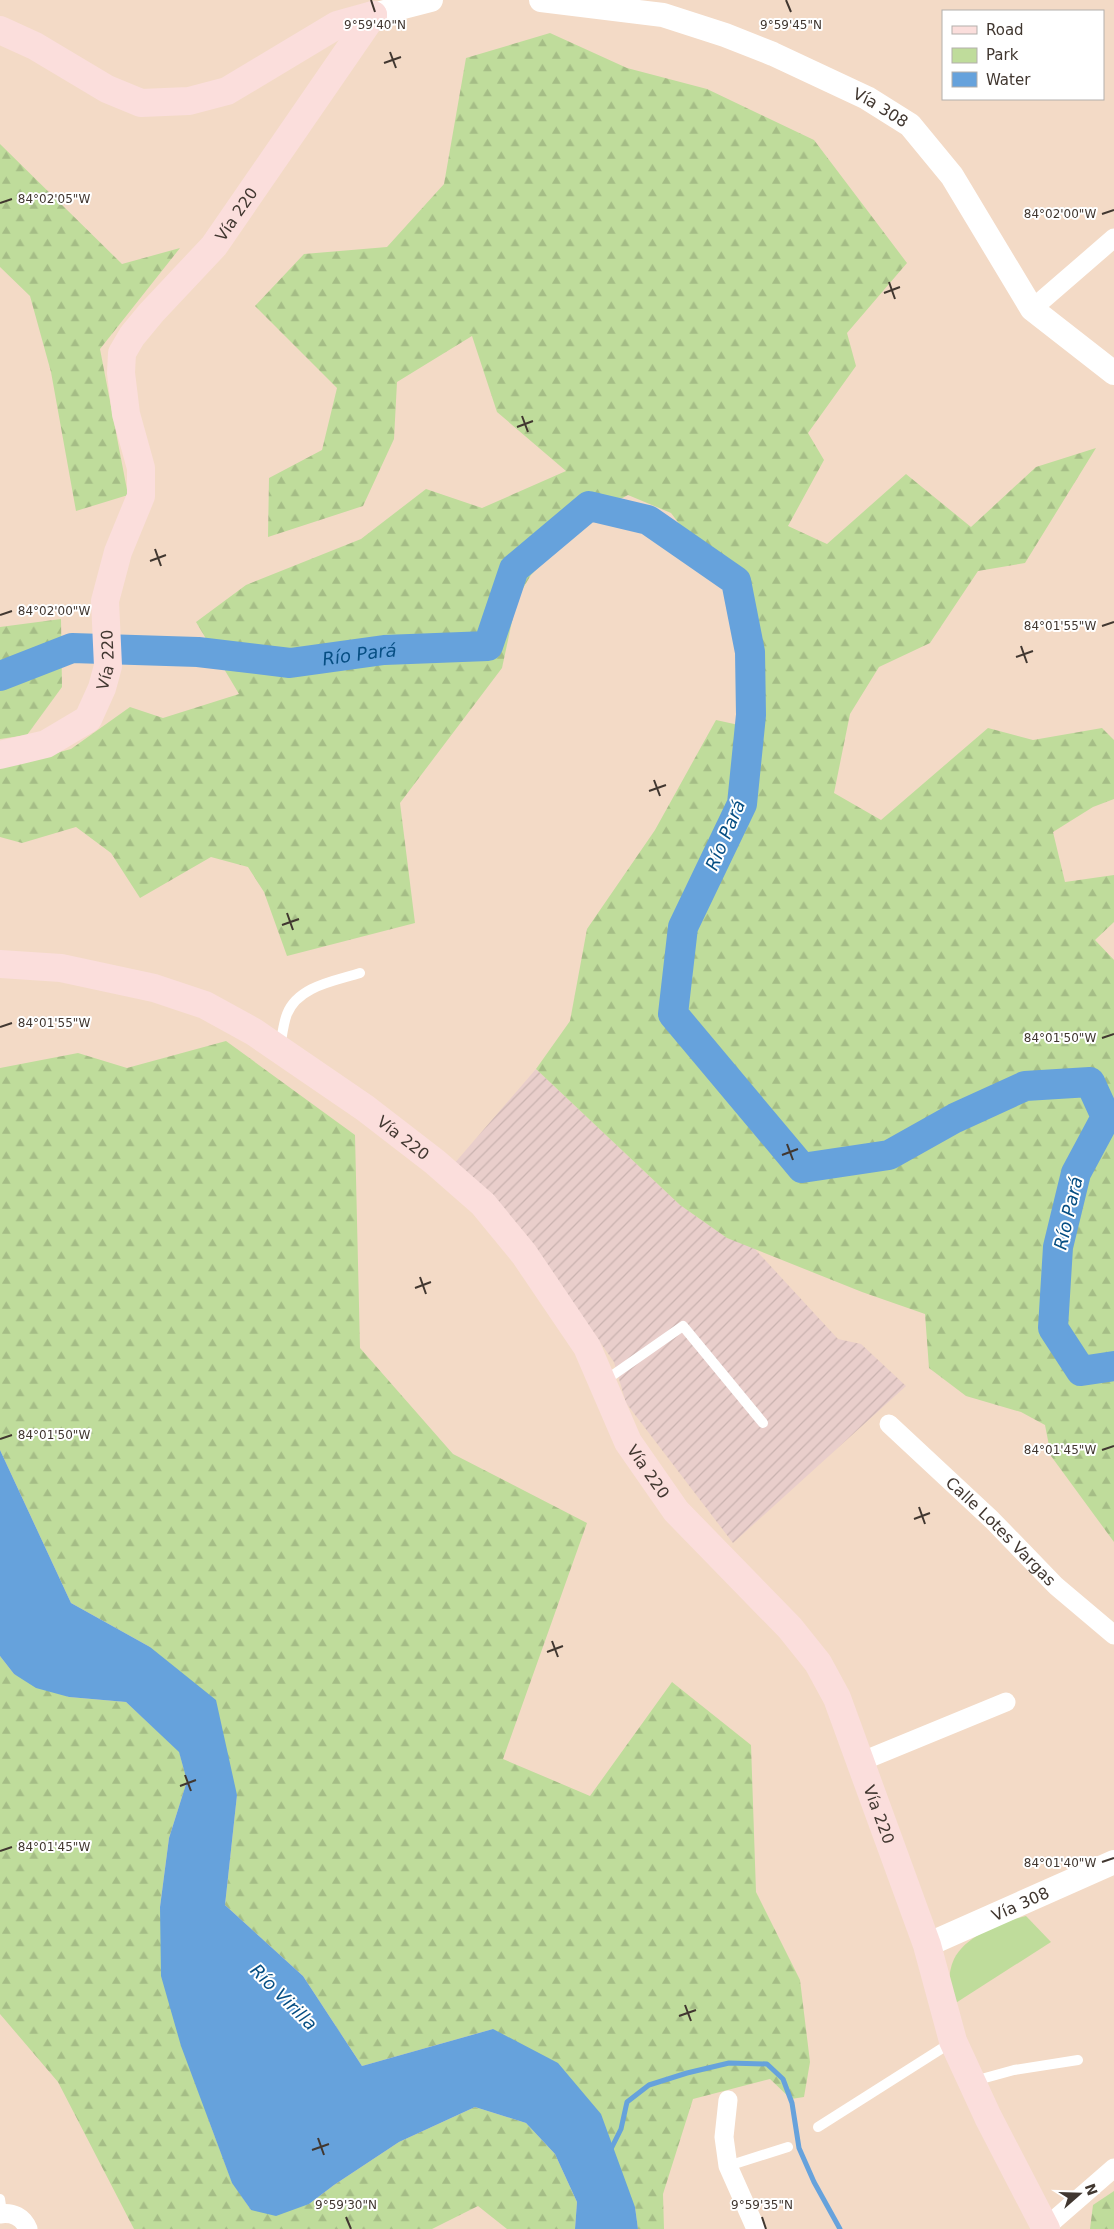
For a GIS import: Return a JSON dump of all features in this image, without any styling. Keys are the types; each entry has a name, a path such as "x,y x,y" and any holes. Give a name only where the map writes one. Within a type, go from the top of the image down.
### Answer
{"main road":[{"path":"0,30 35,46 107,89 141,103 189,101 227,91 337,25 373,15"},
{"name":"Vía 220","path":"0,755 46,744 88,719 102,688 108,666 105,601 118,552 141,496 140,468 126,414 121,373 122,353 132,336 151,312 214,246 373,15"},
{"name":"Vía 220","path":"0,964 60,968 154,988 205,1006 254,1032 372,1114 435,1162 483,1204 524,1254 587,1347 628,1442 676,1510 790,1628 818,1663 837,1698 927,1945 953,2041 1046,2228"}],"street":[{"path":"373,15 431,0"},
{"name":"Vía 308","path":"541,0 663,15 725,35 773,54 867,98 910,125 952,176 1032,309 1114,373"},
{"path":"1032,309 1114,238"},
{"name":"Calle Lotes Vargas","path":"889,1424 992,1520 1056,1586 1114,1635"},
{"path":"860,1762 1006,1702"},
{"name":"Vía 308","path":"927,1945 1114,1862"},
{"path":"728,2100 724,2137 728,2166 756,2229"},
{"path":"1046,2228 1114,2168"},
{"path":"1,2209 18,2216 28,2229"}],"lane":[{"path":"280,1050 288,1012 295,1001 306,992 360,973"},
{"path":"603,1382 683,1326 763,1422"},
{"path":"818,2127 953,2041"},
{"path":"972,2082 1014,2070 1078,2060"},
{"path":"728,2166 788,2147"}],"shaded area":[{"path":"536,1069 680,1205 727,1238 753,1247 838,1339 861,1344 906,1386 733,1543 626,1403 614,1362 576,1308 453,1165"}],"green space":[{"path":"550,33 627,68 707,89 814,140 907,263 847,333 856,366 808,433 824,460 788,526 827,544 906,474 971,527 1036,467 1096,448 1025,563 978,571 930,643 879,667 850,714 834,793 881,820 988,728 1033,740 1102,728 1114,740 1114,799 1093,807 1053,832 1065,882 1114,875 1114,922 1095,940 1114,960 1114,1542 1051,1456 1045,1425 1021,1412 966,1396 929,1368 925,1314 862,1292 727,1238 680,1205 536,1069 570,1021 587,929 655,830 716,720 757,729 731,592 671,513 628,495 587,517 531,575 517,598 502,668 400,803 415,923 287,956 264,892 248,867 211,857 140,898 111,853 76,827 22,843 0,837 0,768 71,749 130,707 163,718 239,694 196,622 246,585 361,539 426,489 482,508 566,471 497,412 472,336 397,382 394,439 363,506 268,537 269,478 322,450 337,388 255,306 304,254 387,247 444,184 466,58"},
{"path":"0,144 122,264 180,248 100,349 128,495 76,511 51,372 30,296 0,267"},
{"path":"61,619 62,687 27,735 0,739 0,627"},
{"path":"226,1041 355,1135 360,1348 453,1454 587,1523 503,1759 590,1796 672,1682 751,1745 756,1892 800,1980 810,2062 804,2097 791,2099 770,2079 693,2099 663,2194 664,2229 638,2229 635,2207 493,2029 362,2066 303,1976 225,1905 237,1795 150,1647 71,1603 0,1450 0,1068 78,1053 127,1068"},
{"path":"0,1656 14,1674 69,1697 126,1702 179,1751 187,1781 169,1838 160,1907 209,2121 232,2182 251,2210 309,2204 399,2142 475,2107 526,2123 555,2154 577,2202 575,2229 507,2229 478,2206 432,2229 134,2229 58,2082 0,2014"},
{"path":"1026,1916 1051,1942 951,2006 949,1977 954,1959 959,1951 967,1943 986,1931"},
{"path":"1114,2191 1114,2229 1090,2229 1093,2205"}],"water":[{"name":"Río Virilla","path":"0,1450 71,1603 150,1647 216,1700 237,1795 225,1905 303,1976 362,2066 493,2029 558,2063 601,2114 635,2207 638,2229 575,2229 577,2202 555,2154 526,2123 475,2107 399,2142 309,2204 276,2216 251,2210 232,2183 181,2046 161,1976 160,1907 169,1838 187,1781 179,1752 126,1702 69,1697 36,1688 14,1674 0,1656"}],"waterway":[{"name":"Río Pará","path":"0,676 72,648 198,652 290,663 384,650 488,646 514,569 589,506 648,520 736,581 750,652 751,715 742,804 683,927 673,1014 802,1168 889,1155 955,1118 1025,1086 1090,1082 1106,1117 1076,1173 1058,1247 1053,1328 1081,1371 1114,1366"},
{"path":"610,2151 621,2129 627,2102 649,2085 729,2063 767,2064 783,2079 792,2103 799,2148 814,2182 840,2229"}]}
